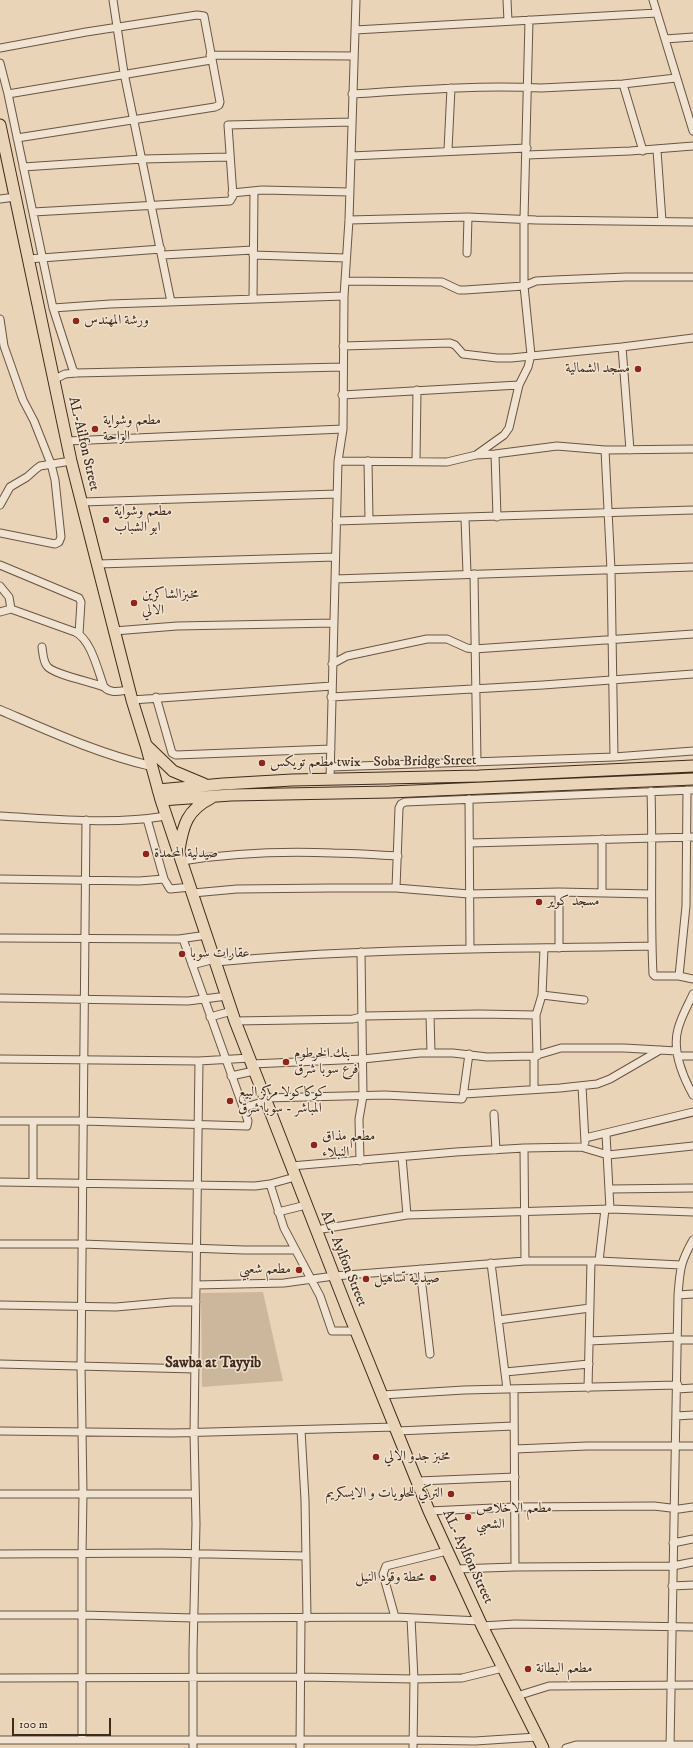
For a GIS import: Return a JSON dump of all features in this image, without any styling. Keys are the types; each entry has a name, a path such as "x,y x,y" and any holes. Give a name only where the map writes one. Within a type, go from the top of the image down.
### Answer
{"highway":[{"name":"AL-Ailfon Street","path":"0,125 71,461 114,631 151,766"},
{"path":"146,745 173,771 206,785"},
{"name":"AL- Aylfon Street","path":"151,766 159,795 181,856 234,1016 334,1276 447,1552 543,1748"},
{"name":"Soba Bridge Street","path":"159,795 206,785 330,773 389,779 559,773 693,766"},
{"path":"389,779 390,792"},
{"name":"Soba Bridge Street","path":"159,795 213,797 390,792 693,779"},
{"path":"181,856 184,828 191,812 199,805 213,797"}],"street":[{"path":"113,0 124,73 172,302"},
{"path":"356,0 349,220 344,296 342,395 343,429 338,461 330,773 477,762 614,757 693,751"},
{"path":"507,0 508,21"},
{"path":"653,0 676,78 692,123 693,131"},
{"path":"355,30 657,13"},
{"path":"0,48 117,27 200,15 204,16 220,102 219,105 215,107 134,118 17,138"},
{"path":"476,455 504,435 509,428 519,385 528,367 531,355 524,286 524,219 527,152 529,20"},
{"path":"664,39 693,38"},
{"path":"8,94 211,57 354,56"},
{"path":"0,63 8,94 53,308 76,373"},
{"path":"352,94 451,88 528,86 541,88 623,84 676,78"},
{"path":"623,84 643,151"},
{"path":"448,150 451,88"},
{"path":"33,212 230,201 232,198 232,193 227,128 230,124 351,122"},
{"path":"351,156 448,150 527,152 643,151 693,146"},
{"path":"657,150 662,220"},
{"path":"23,167 143,159 229,157"},
{"path":"232,193 254,191 350,192"},
{"path":"253,299 254,191"},
{"path":"0,200 15,198"},
{"path":"349,220 468,216 536,220 662,220 693,222"},
{"path":"467,253 468,216"},
{"path":"28,259 162,252 253,253 346,258"},
{"path":"345,281 442,282 459,290 465,290 524,286 536,281 626,277 693,277"},
{"path":"53,308 344,296"},
{"path":"0,319 4,346 23,400 34,421 51,464 55,480 61,531 59,542 55,544 0,533"},
{"path":"343,346 450,343 463,354 468,356 497,358 622,347 693,338"},
{"path":"622,347 630,450"},
{"path":"53,380 65,374 76,373 343,367"},
{"path":"342,395 519,385"},
{"path":"416,461 417,390"},
{"path":"67,441 343,429"},
{"path":"338,461 368,460 446,462 476,455 557,446 605,450 693,449"},
{"path":"605,450 611,570 614,757"},
{"path":"495,454 497,517"},
{"path":"368,460 369,520"},
{"path":"0,505 6,492 13,484 22,480 40,466 71,461"},
{"path":"82,502 337,494"},
{"path":"336,521 693,510"},
{"path":"465,518 471,574 476,688 477,762"},
{"path":"98,564 336,557"},
{"path":"0,565 79,598 81,602 79,634"},
{"path":"335,579 693,567"},
{"path":"0,586 9,597 11,609"},
{"path":"1,613 11,609 79,634 87,641 104,687"},
{"path":"114,631 185,625 334,622"},
{"path":"332,664 347,656 427,639 447,639 467,648 474,648 693,634"},
{"path":"42,647 44,661 50,669 57,673 86,680 104,687 107,690 131,695 156,697 332,686"},
{"path":"331,697 543,685 693,674"},
{"path":"156,697 172,753 176,755 331,749"},
{"path":"0,710 129,761 151,766"},
{"path":"396,888 399,808 401,804 405,802 690,790 686,906 680,976"},
{"path":"651,792 651,894 654,975 680,976 693,979"},
{"path":"469,799 470,949"},
{"path":"0,816 109,821 147,819 166,816"},
{"path":"147,819 164,879 170,889 396,888 469,894 602,892 651,894"},
{"path":"82,1740 82,1554 84,1494 80,1366 86,820"},
{"path":"470,843 689,837"},
{"path":"602,839 602,892"},
{"path":"181,856 218,856 262,853 333,853 398,856"},
{"path":"0,879 85,881 164,879"},
{"path":"559,892 559,948"},
{"path":"0,938 183,939 207,935"},
{"path":"0,1121 83,1121 246,1127 248,1123 243,1108 183,939"},
{"path":"192,965 216,961 361,952 652,946"},
{"path":"534,1089 536,1015 542,995 544,948"},
{"path":"360,1161 359,1120 363,1096 361,952"},
{"path":"693,994 678,1029 677,1053 693,1095"},
{"path":"542,995 584,1000"},
{"path":"0,998 84,998 188,1001 227,996"},
{"path":"210,1017 234,1016 353,1019 361,1017 430,1015 536,1015"},
{"path":"430,1015 431,1053"},
{"path":"0,1059 226,1060 252,1064 363,1059 431,1053 487,1056 535,1056 561,1048 624,1048 660,1050 693,1056"},
{"path":"464,1094 582,1086 606,1080 660,1050"},
{"path":"243,1108 265,1099 385,1095 461,1099 463,1098 464,1094 468,1054"},
{"path":"193,1744 196,1185 199,1061"},
{"path":"231,1076 252,1064"},
{"path":"582,1086 585,1147"},
{"path":"585,1138 693,1112"},
{"path":"494,1114 496,1150"},
{"path":"33,1121 33,1182"},
{"path":"599,1261 610,1189 606,1134"},
{"path":"291,1166 524,1148 585,1147 608,1155 693,1146"},
{"path":"524,1148 525,1261"},
{"path":"402,1157 407,1215"},
{"path":"0,1182 255,1186 270,1184 295,1177"},
{"path":"270,1184 278,1212 286,1232 320,1296 333,1332 356,1331"},
{"path":"610,1189 693,1188"},
{"path":"278,1212 306,1204"},
{"path":"316,1230 407,1215 607,1209 693,1212"},
{"path":"670,1746 675,1446 678,1387 678,1295 681,1265 693,1240"},
{"path":"0,1244 82,1244 296,1250"},
{"path":"196,1285 284,1283 334,1276 525,1261 599,1261 681,1265"},
{"path":"588,1388 591,1261"},
{"path":"491,1263 505,1372 511,1389 514,1426 515,1566"},
{"path":"420,1269 430,1354"},
{"path":"678,1295 693,1294"},
{"path":"0,1305 116,1307 172,1302 196,1302"},
{"path":"498,1320 590,1308"},
{"path":"589,1341 693,1340"},
{"path":"0,1364 195,1369"},
{"path":"505,1372 589,1364"},
{"path":"382,1395 414,1392 511,1389 693,1388"},
{"path":"676,1416 693,1415"},
{"path":"0,1431 194,1433 514,1426"},
{"path":"300,1748 301,1677 306,1556 301,1430"},
{"path":"515,1449 587,1446 693,1446"},
{"path":"418,1481 514,1477"},
{"path":"0,1494 195,1494"},
{"path":"429,1511 515,1507 693,1507"},
{"path":"673,1543 693,1539"},
{"path":"395,1617 383,1574 386,1566 447,1552"},
{"path":"0,1554 195,1554 306,1556"},
{"path":"456,1569 515,1566 673,1566 693,1562"},
{"path":"672,1586 693,1585"},
{"path":"0,1615 82,1615 194,1618 395,1617 481,1623 693,1627"},
{"path":"411,1618 414,1679 413,1748"},
{"path":"0,1678 301,1677 414,1679 462,1678 503,1668"},
{"path":"517,1696 549,1686 693,1685"},
{"path":"0,1740 82,1740 193,1744 300,1740 413,1740 475,1742 537,1737"},
{"path":"566,1748 576,1745 693,1745"}],"shaded area":[{"path":"263,1292 283,1381 202,1387 201,1293"}],"place":[{"name":"ورشة المهندس","path":"76,321"},
{"name":"مسجد الشمالية","path":"638,369"},
{"name":"مطعم وشواية الواحة","path":"95,429"},
{"name":"مطعم وشواية ابو الشباب","path":"106,520"},
{"name":"مخبزالشاكرين الالي","path":"134,603"},
{"name":"مطعم تويكس twix","path":"262,763"},
{"name":"صيدلية المحمدة","path":"146,854"},
{"name":"مسجد كوير","path":"539,902"},
{"name":"عقارات سوبا","path":"182,954"},
{"name":"بنك الخرطوم فرع سوبا شرق","path":"286,1062"},
{"name":"كوكاكولا مركز البيع المباشر - سوبا شرق","path":"230,1101"},
{"name":"مطعم مذاق النبلاء","path":"314,1145"},
{"name":"مطعم شعبي","path":"299,1270"},
{"name":"صيدلية تساهيل","path":"366,1279"},
{"name":"مخبز جدو الالي","path":"376,1457"},
{"name":"التركي للحلويات و الايسكريم","path":"451,1494"},
{"name":"مطعم الاخلاص الشعبي","path":"468,1517"},
{"name":"محطة وقود النيل","path":"433,1578"},
{"name":"مطعم البطانة","path":"528,1669"}],"district":[{"name":"Sawba at Tayyib","path":"213,1364"}]}
